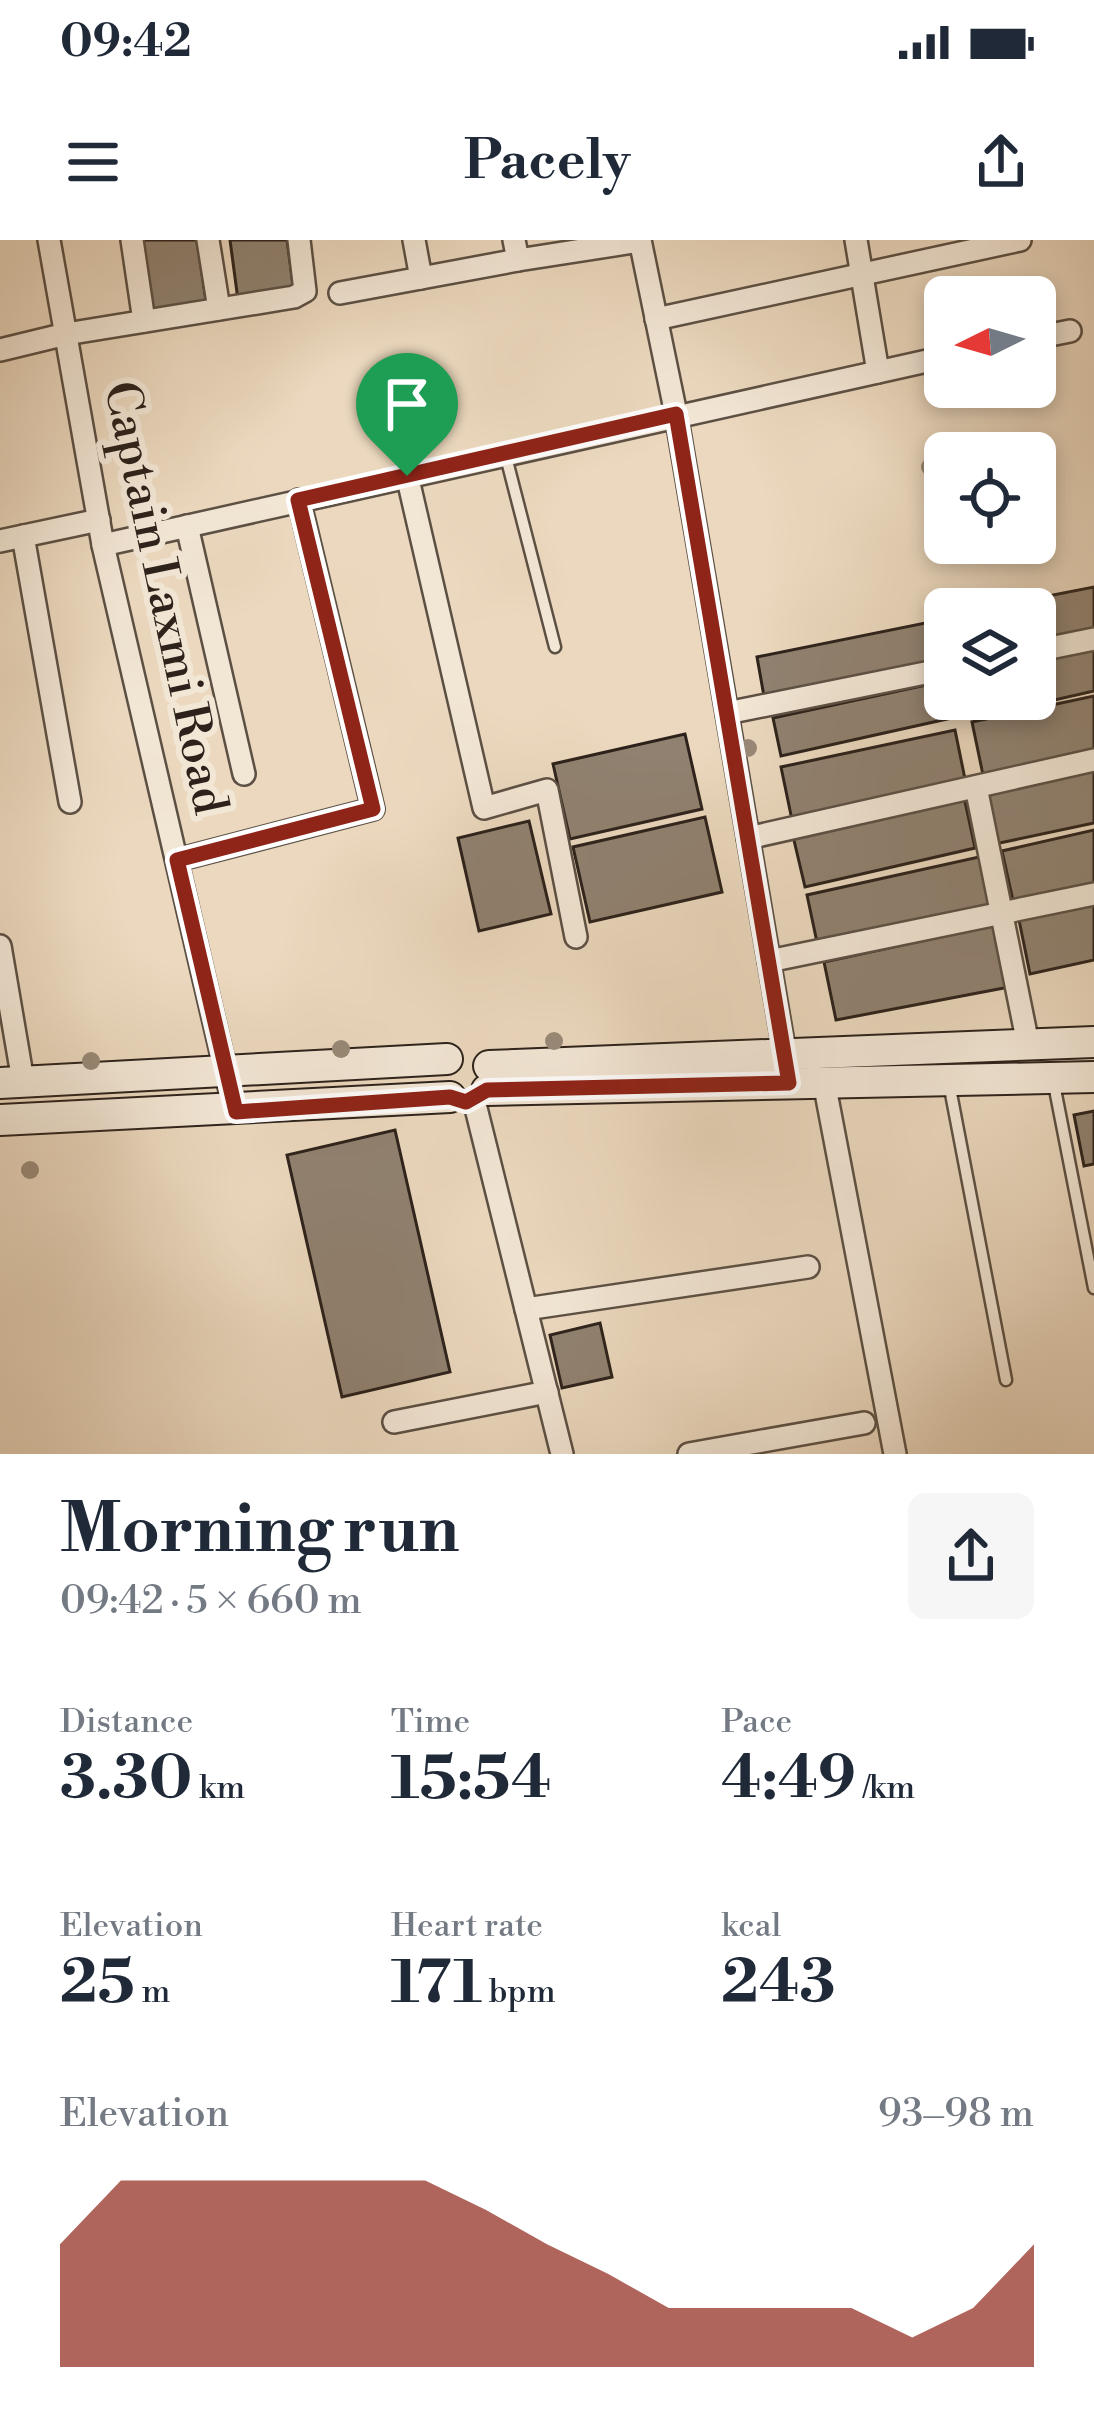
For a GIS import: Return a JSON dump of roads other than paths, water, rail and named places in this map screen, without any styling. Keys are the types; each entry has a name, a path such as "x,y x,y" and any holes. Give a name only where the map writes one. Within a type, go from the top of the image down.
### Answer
{"street":[{"name":"Captain Laxmi Road","path":"49,240 103,544 236,1112"},
{"path":"132,240 144,321"},
{"path":"208,240 219,309"},
{"path":"0,350 305,291 299,240"},
{"path":"414,240 421,278"},
{"path":"340,293 421,278 516,250 640,240 676,414 789,1083"},
{"path":"856,240 878,372"},
{"path":"656,319 1020,240"},
{"path":"1056,334 1070,331"},
{"path":"103,544 924,362"},
{"path":"407,476 484,808 547,790 576,937"},
{"path":"177,860 373,809 298,500"},
{"path":"0,541 99,520"},
{"path":"188,526 244,774"},
{"path":"23,536 70,802"},
{"path":"1056,647 1094,639"},
{"path":"727,713 924,673"},
{"path":"748,838 1094,760"},
{"path":"976,787 1028,1044"},
{"path":"769,961 1094,894"},
{"path":"0,946 12,1082 447,1059 470,1052 562,1454"},
{"path":"0,1120 236,1112 784,1052 1094,1042"},
{"path":"447,1059 441,1083 475,1088 1094,1077"},
{"path":"824,1082 895,1454"},
{"path":"526,1309 808,1267"},
{"path":"394,1421 547,1392"},
{"path":"688,1454 864,1423"}],"lane":[{"path":"505,453 555,647"},
{"path":"1053,1079 1094,1288"},
{"path":"949,1081 1006,1380"}]}
